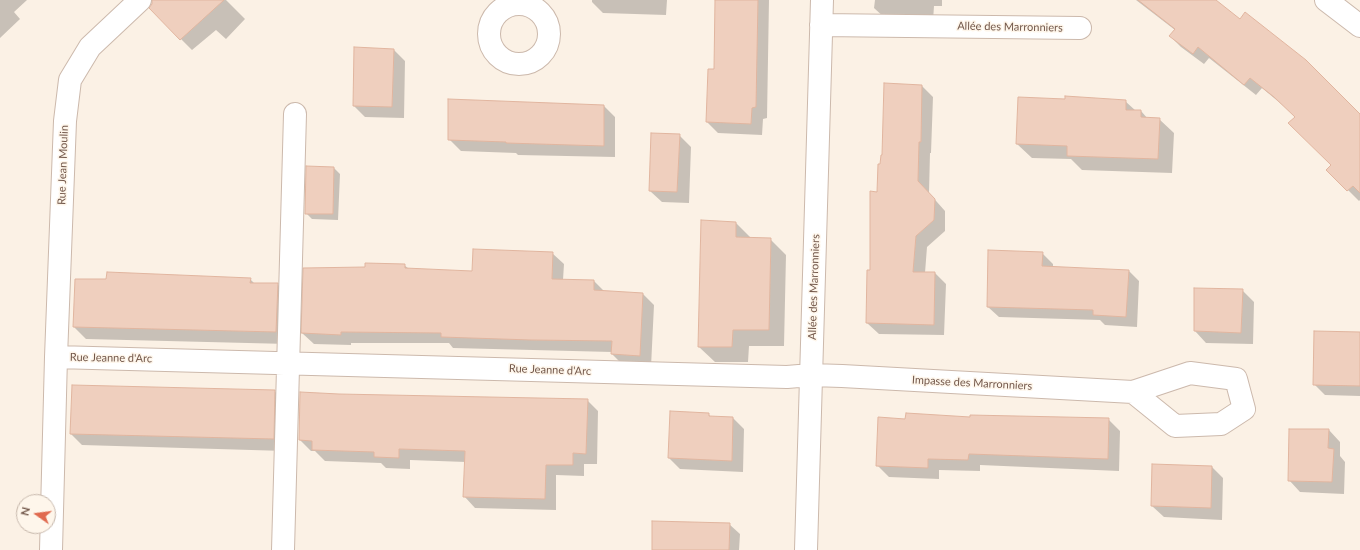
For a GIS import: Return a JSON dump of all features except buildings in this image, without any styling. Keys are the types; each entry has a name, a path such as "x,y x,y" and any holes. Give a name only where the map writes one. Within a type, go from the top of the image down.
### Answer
{"street":[{"name":"Rue Jean Moulin","path":"56,356 65,121 70,80 90,48 140,0"},
{"name":"Allée des Marronniers","path":"806,550 822,0"},
{"path":"1326,0 1360,26"},
{"name":"Allée des Marronniers","path":"821,24 1080,28"},
{"path":"283,550 295,114"},
{"name":"Rue Jeanne d'Arc","path":"51,550 56,356 787,377 811,376"},
{"name":"Impasse des Marronniers","path":"811,376 1133,392"}]}
